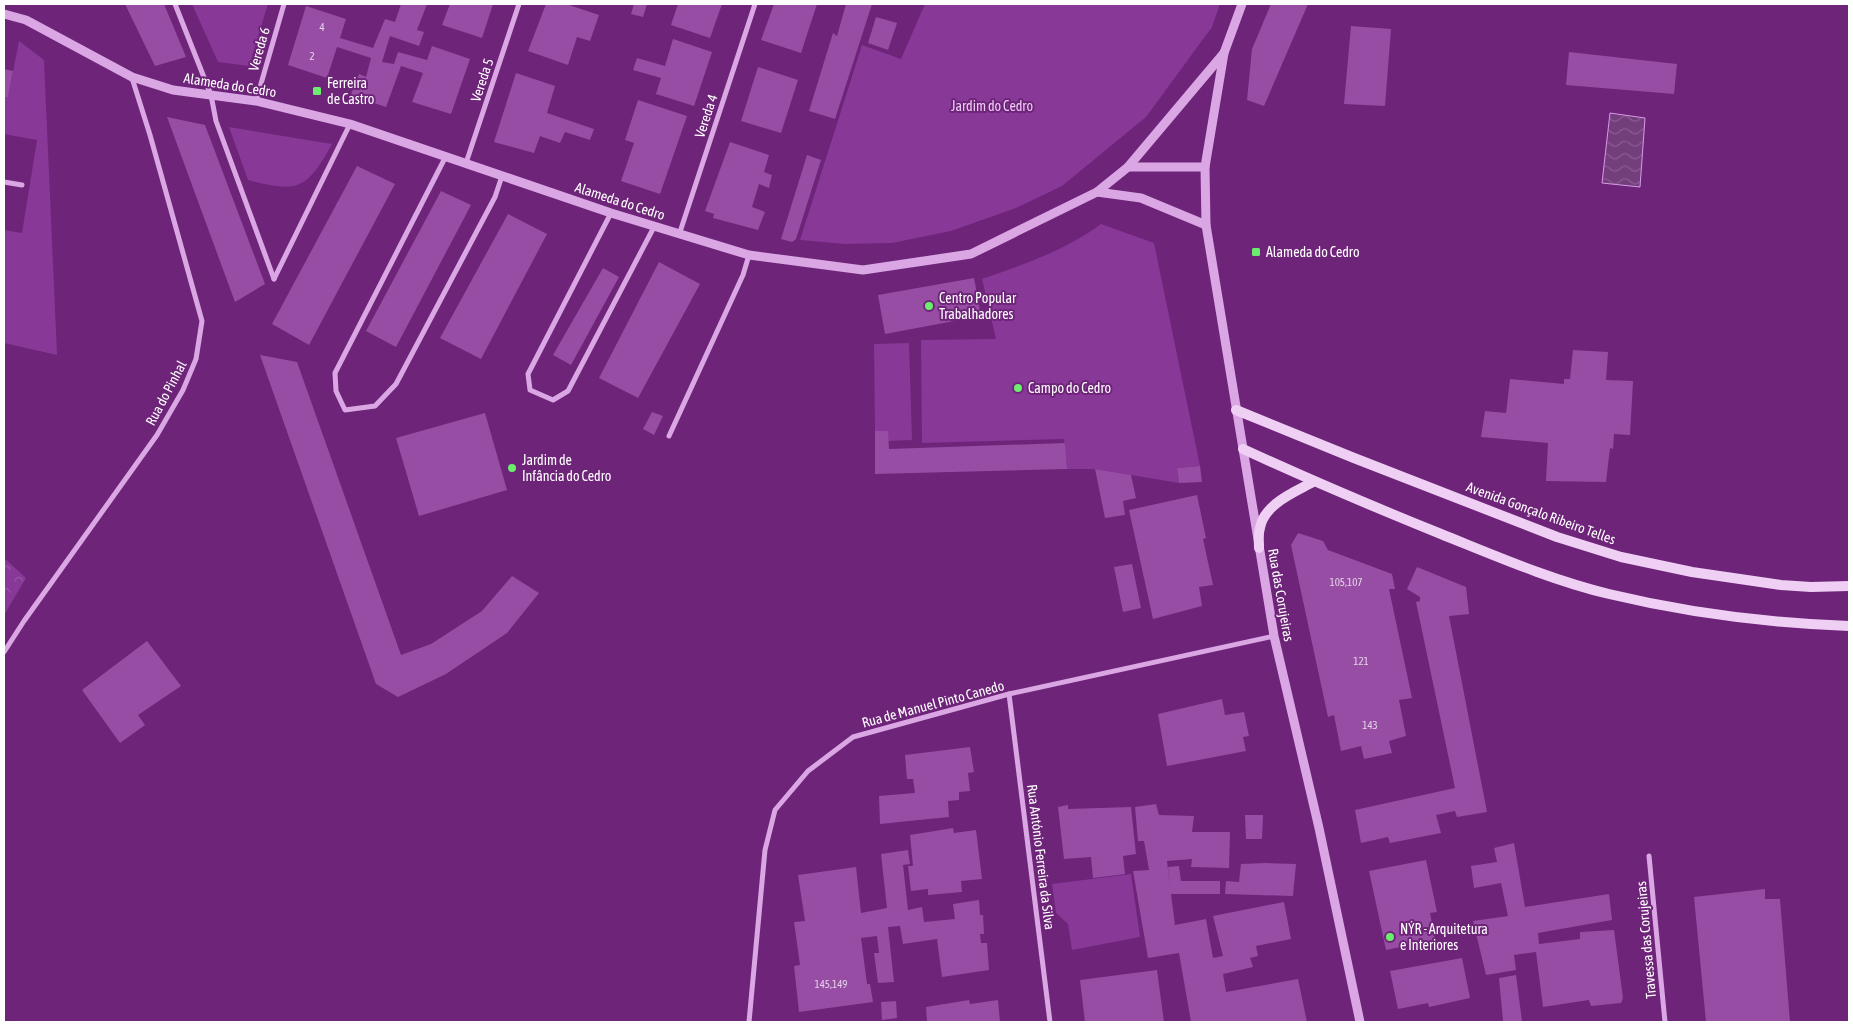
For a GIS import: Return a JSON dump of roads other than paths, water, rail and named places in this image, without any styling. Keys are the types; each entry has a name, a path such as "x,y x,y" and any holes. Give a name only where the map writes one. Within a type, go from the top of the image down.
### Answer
{"main road":[{"name":"Avenida Gonçalo Ribeiro Telles","path":"1236,410 1531,527 1621,557 1692,572 1781,585 1811,587 1849,586"},
{"path":"1243,448 1313,482 1532,570 1607,594 1684,610 1740,618 1849,626"},
{"path":"1259,548 1260,526 1267,513 1276,504 1313,482"}],"street":[{"path":"175,4 211,95 216,121 274,279 350,124"},
{"name":"Vereda 6","path":"256,101 284,4"},
{"name":"Vereda 5","path":"466,163 519,4"},
{"name":"Vereda 4","path":"679,234 755,4"},
{"name":"Alameda do Cedro","path":"1205,167 1224,53 1242,4"},
{"name":"Alameda do Cedro","path":"4,14 26,20 132,77 173,90 256,101 350,124 611,213 749,255 863,270 971,254 1097,192 1128,167 1224,53"},
{"name":"Rua do Pinhal","path":"4,652 24,621 157,435 183,390 196,359 202,321 132,77"},
{"path":"446,156 335,373 336,391 345,410 375,406 396,384 495,197 502,176"},
{"path":"1128,167 1205,167"},
{"name":"Rua das Corujeiras","path":"1205,167 1206,226 1274,636 1319,828 1360,1022"},
{"path":"4,182 22,186"},
{"path":"1097,192 1142,198 1206,226"},
{"path":"611,213 528,374 530,390 553,400 568,391 654,226"},
{"path":"669,436 743,274 749,255"},
{"name":"Rua de Manuel Pinto Canedo","path":"749,1022 765,850 775,810 808,771 853,737 1009,694 1274,636"},
{"name":"Rua António Ferreira da Silva","path":"1009,694 1050,1022"},
{"name":"Travessa das Corujeiras","path":"1649,856 1665,1022"}],"water":[{"path":"1610,113 1645,118 1640,187 1602,183"}],"place":[{"name":"Ferreira de Castro","path":"317,91"},
{"name":"Alameda do Cedro","path":"1256,252"},
{"name":"Centro Popular Trabalhadores","path":"929,306"},
{"name":"Campo do Cedro","path":"1018,388"},
{"name":"Jardim de Infância do Cedro","path":"512,468"},
{"name":"NÝR - Arquitetura e Interiores","path":"1390,937"}],"park label":[{"name":"Jardim do Cedro","path":"992,106"}]}
